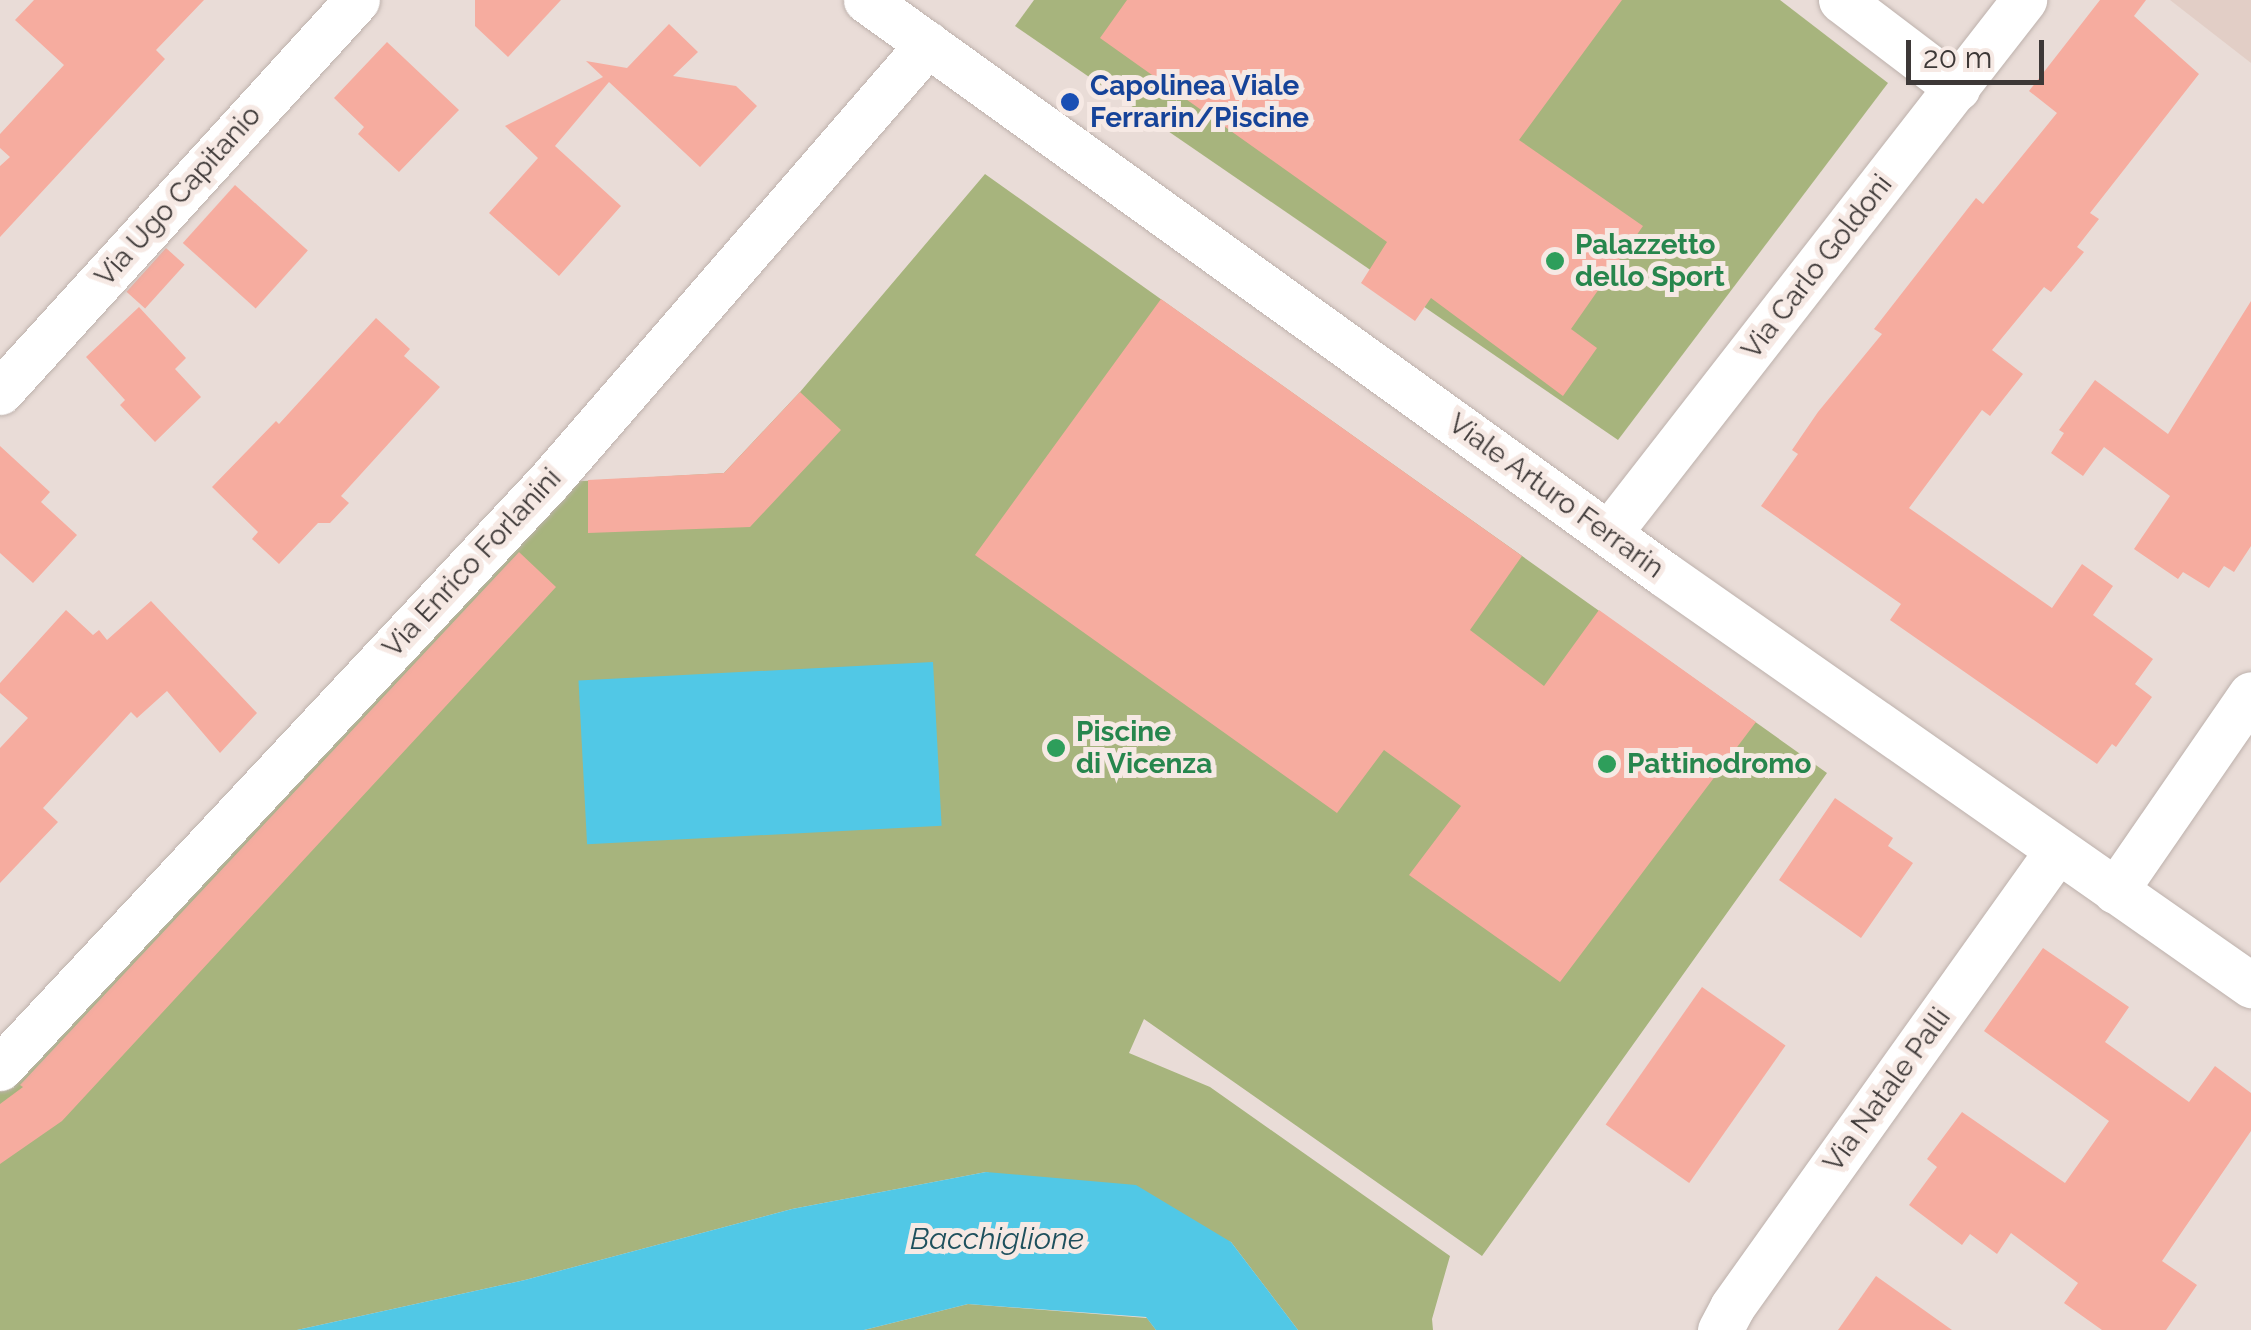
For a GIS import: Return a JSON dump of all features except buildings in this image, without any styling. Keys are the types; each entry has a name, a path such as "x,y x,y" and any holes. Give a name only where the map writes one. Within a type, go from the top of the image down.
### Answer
{"street":[{"name":"Via Ugo Capitanio","path":"0,392 357,0"},
{"name":"Viale Arturo Ferrarin","path":"866,0 1609,533 2251,986"},
{"path":"1841,0 1957,88"},
{"name":"Via Carlo Goldoni","path":"1609,533 2024,0"},
{"name":"Via Enrico Forlanini","path":"0,1068 550,480 928,44"},
{"path":"2115,892 2251,694"},
{"name":"Via Natale Palli","path":"1720,1330 1732,1307 2057,851"}],"shaded area":[{"path":"2170,0 2251,0 2251,63"}],"green space":[{"name":"Palazzetto dello Sport","path":"1034,0 1780,0 1888,83 1618,440 1015,26"},
{"name":"Piscine di Vicenza","path":"985,174 1827,773 1482,1256 1144,1019 1129,1053 1210,1087 1450,1256 1432,1319 1433,1330 1298,1330 1231,1242 986,1172 792,1209 525,1280 297,1330 0,1330 0,1091 566,482 724,473 800,392"},
{"path":"968,1304 1147,1318 1156,1330 864,1330"}],"water":[{"path":"933,662 942,826 587,844 578,681"},
{"name":"Bacchiglione","path":"986,1172 1136,1185 1231,1242 1298,1330 1156,1330 1146,1317 968,1304 864,1330 297,1330 525,1280 792,1209"}],"place":[{"name":"Capolinea Viale Ferrarin/Piscine","path":"1070,102"},
{"name":"Palazzetto dello Sport","path":"1555,261"},
{"name":"Piscine di Vicenza","path":"1056,748"},
{"name":"Pattinodromo","path":"1607,764"}]}
